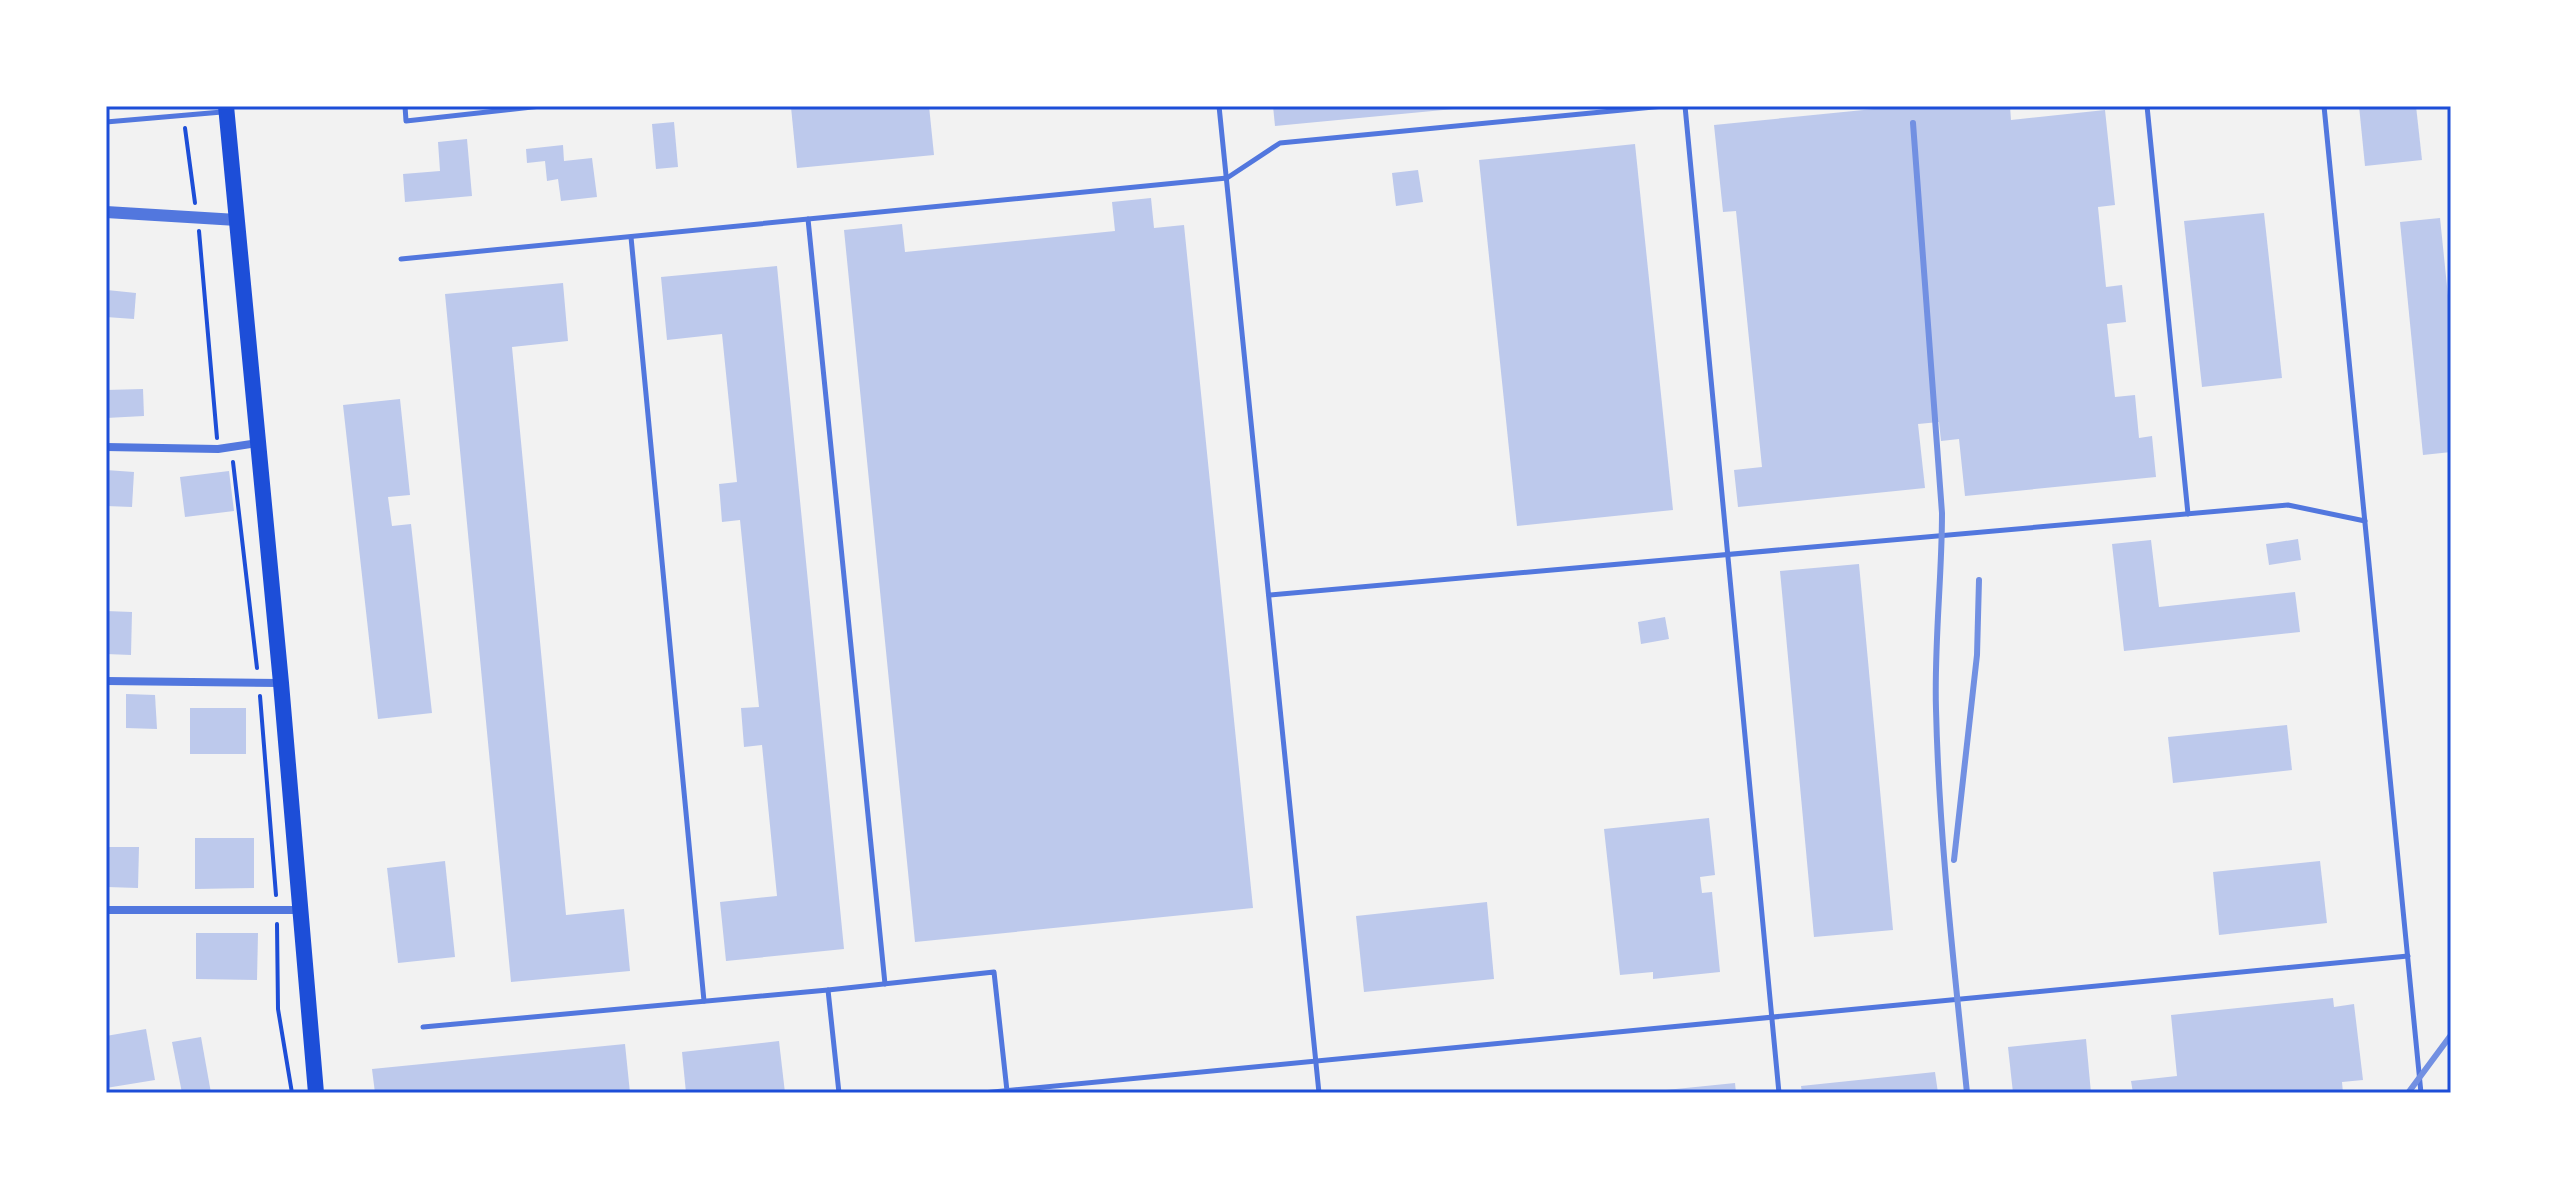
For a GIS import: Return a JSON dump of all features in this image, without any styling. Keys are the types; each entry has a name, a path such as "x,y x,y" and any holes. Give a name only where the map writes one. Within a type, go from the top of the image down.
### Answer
{"highway":[{"path":"227,109 302,911 316,1093"}],"street":[{"path":"106,212 237,220"},
{"path":"106,447 218,449 259,443"},
{"path":"106,681 281,683"},
{"path":"106,910 302,911"}],"lane":[{"path":"405,106 406,121 541,106"},
{"path":"1219,106 1319,1093"},
{"path":"401,259 1227,178 1280,143 1664,106"},
{"path":"1685,106 1779,1093"},
{"path":"2147,106 2188,514"},
{"path":"2324,106 2421,1093"},
{"path":"106,122 227,109"},
{"path":"808,219 885,984"},
{"path":"631,237 704,1001"},
{"path":"1269,595 2288,505 2365,521"},
{"path":"983,1093 2408,956"},
{"path":"423,1027 994,972 1007,1091"},
{"path":"828,990 839,1093"}],"path":[{"path":"183,115 198,218 218,449 233,459 259,683 277,910 278,1009 292,1093"}],"building":[{"path":"929,106 934,155 797,168 791,107"},
{"path":"1273,106 1464,106 1464,108 1275,126"},
{"path":"1904,106 2010,106 2011,120 2105,110 2115,205 2098,207 2106,287 2122,285 2126,322 2107,324 2115,397 2135,395 2139,438 2152,436 2156,477 1965,496 1959,439 1941,441 1939,422 1918,424 1925,488 1738,507 1734,470 1762,467 1736,211 1723,212 1714,125"},
{"path":"2359,106 2416,106 2422,160 2365,166"},
{"path":"674,122 678,167 656,169 652,124"},
{"path":"467,139 472,196 405,202 403,174 440,171 438,142"},
{"path":"1635,144 1673,510 1517,526 1479,160"},
{"path":"563,145 564,161 592,158 597,197 561,201 558,179 547,181 545,161 527,163 526,149"},
{"path":"1418,170 1423,202 1396,206 1392,173"},
{"path":"1151,198 1154,228 1184,225 1253,908 915,942 844,230 902,224 905,252 1115,231 1112,202"},
{"path":"2264,213 2282,378 2202,387 2184,221"},
{"path":"2440,218 2451,325 2451,452 2423,455 2400,222"},
{"path":"777,266 844,949 726,961 720,902 777,896 762,745 744,747 741,708 759,707 740,520 722,522 719,484 737,482 722,334 667,340 661,277"},
{"path":"563,283 568,341 512,347 566,915 624,909 630,971 511,982 445,294"},
{"path":"107,290 136,293 134,319 106,317"},
{"path":"143,389 144,416 106,418 106,390"},
{"path":"400,399 410,495 388,497 392,526 411,524 432,713 378,719 343,405"},
{"path":"106,470 134,472 132,507 106,506"},
{"path":"229,471 234,511 185,517 180,477"},
{"path":"2298,539 2301,560 2269,565 2266,544"},
{"path":"2151,540 2159,607 2295,592 2300,632 2124,651 2112,544"},
{"path":"1859,564 1893,930 1814,937 1780,571"},
{"path":"106,611 132,612 131,655 106,654"},
{"path":"1665,617 1669,639 1641,644 1638,622"},
{"path":"126,694 155,695 157,729 126,728"},
{"path":"190,708 246,708 246,754 190,754"},
{"path":"2287,725 2292,770 2173,783 2168,737"},
{"path":"1709,818 1715,875 1700,877 1702,893 1712,892 1720,972 1653,979 1653,972 1620,975 1604,829"},
{"path":"195,838 254,838 254,888 195,889"},
{"path":"108,847 139,847 138,888 107,887"},
{"path":"445,861 455,957 398,963 387,868"},
{"path":"2320,861 2327,923 2219,935 2213,872"},
{"path":"1487,902 1494,979 1364,992 1356,916"},
{"path":"196,933 258,933 257,980 196,979"},
{"path":"2333,998 2334,1007 2354,1004 2363,1080 2342,1082 2343,1093 2133,1093 2131,1081 2177,1076 2171,1015"},
{"path":"146,1029 155,1080 106,1088 106,1036"},
{"path":"201,1037 211,1093 182,1093 172,1042"},
{"path":"2086,1039 2091,1093 2013,1093 2008,1047"},
{"path":"779,1041 785,1093 686,1093 682,1052"},
{"path":"625,1044 630,1093 375,1093 372,1069"},
{"path":"1935,1072 1938,1093 1802,1093 1801,1086"},
{"path":"1735,1083 1736,1093 1656,1093 1656,1091"}],"railway":[{"path":"1913,123 1942,513 1936,685 1940,805 1967,1093"},
{"path":"1954,860 1977,655 1979,580"},
{"path":"2408,1093 2451,1035"}]}
